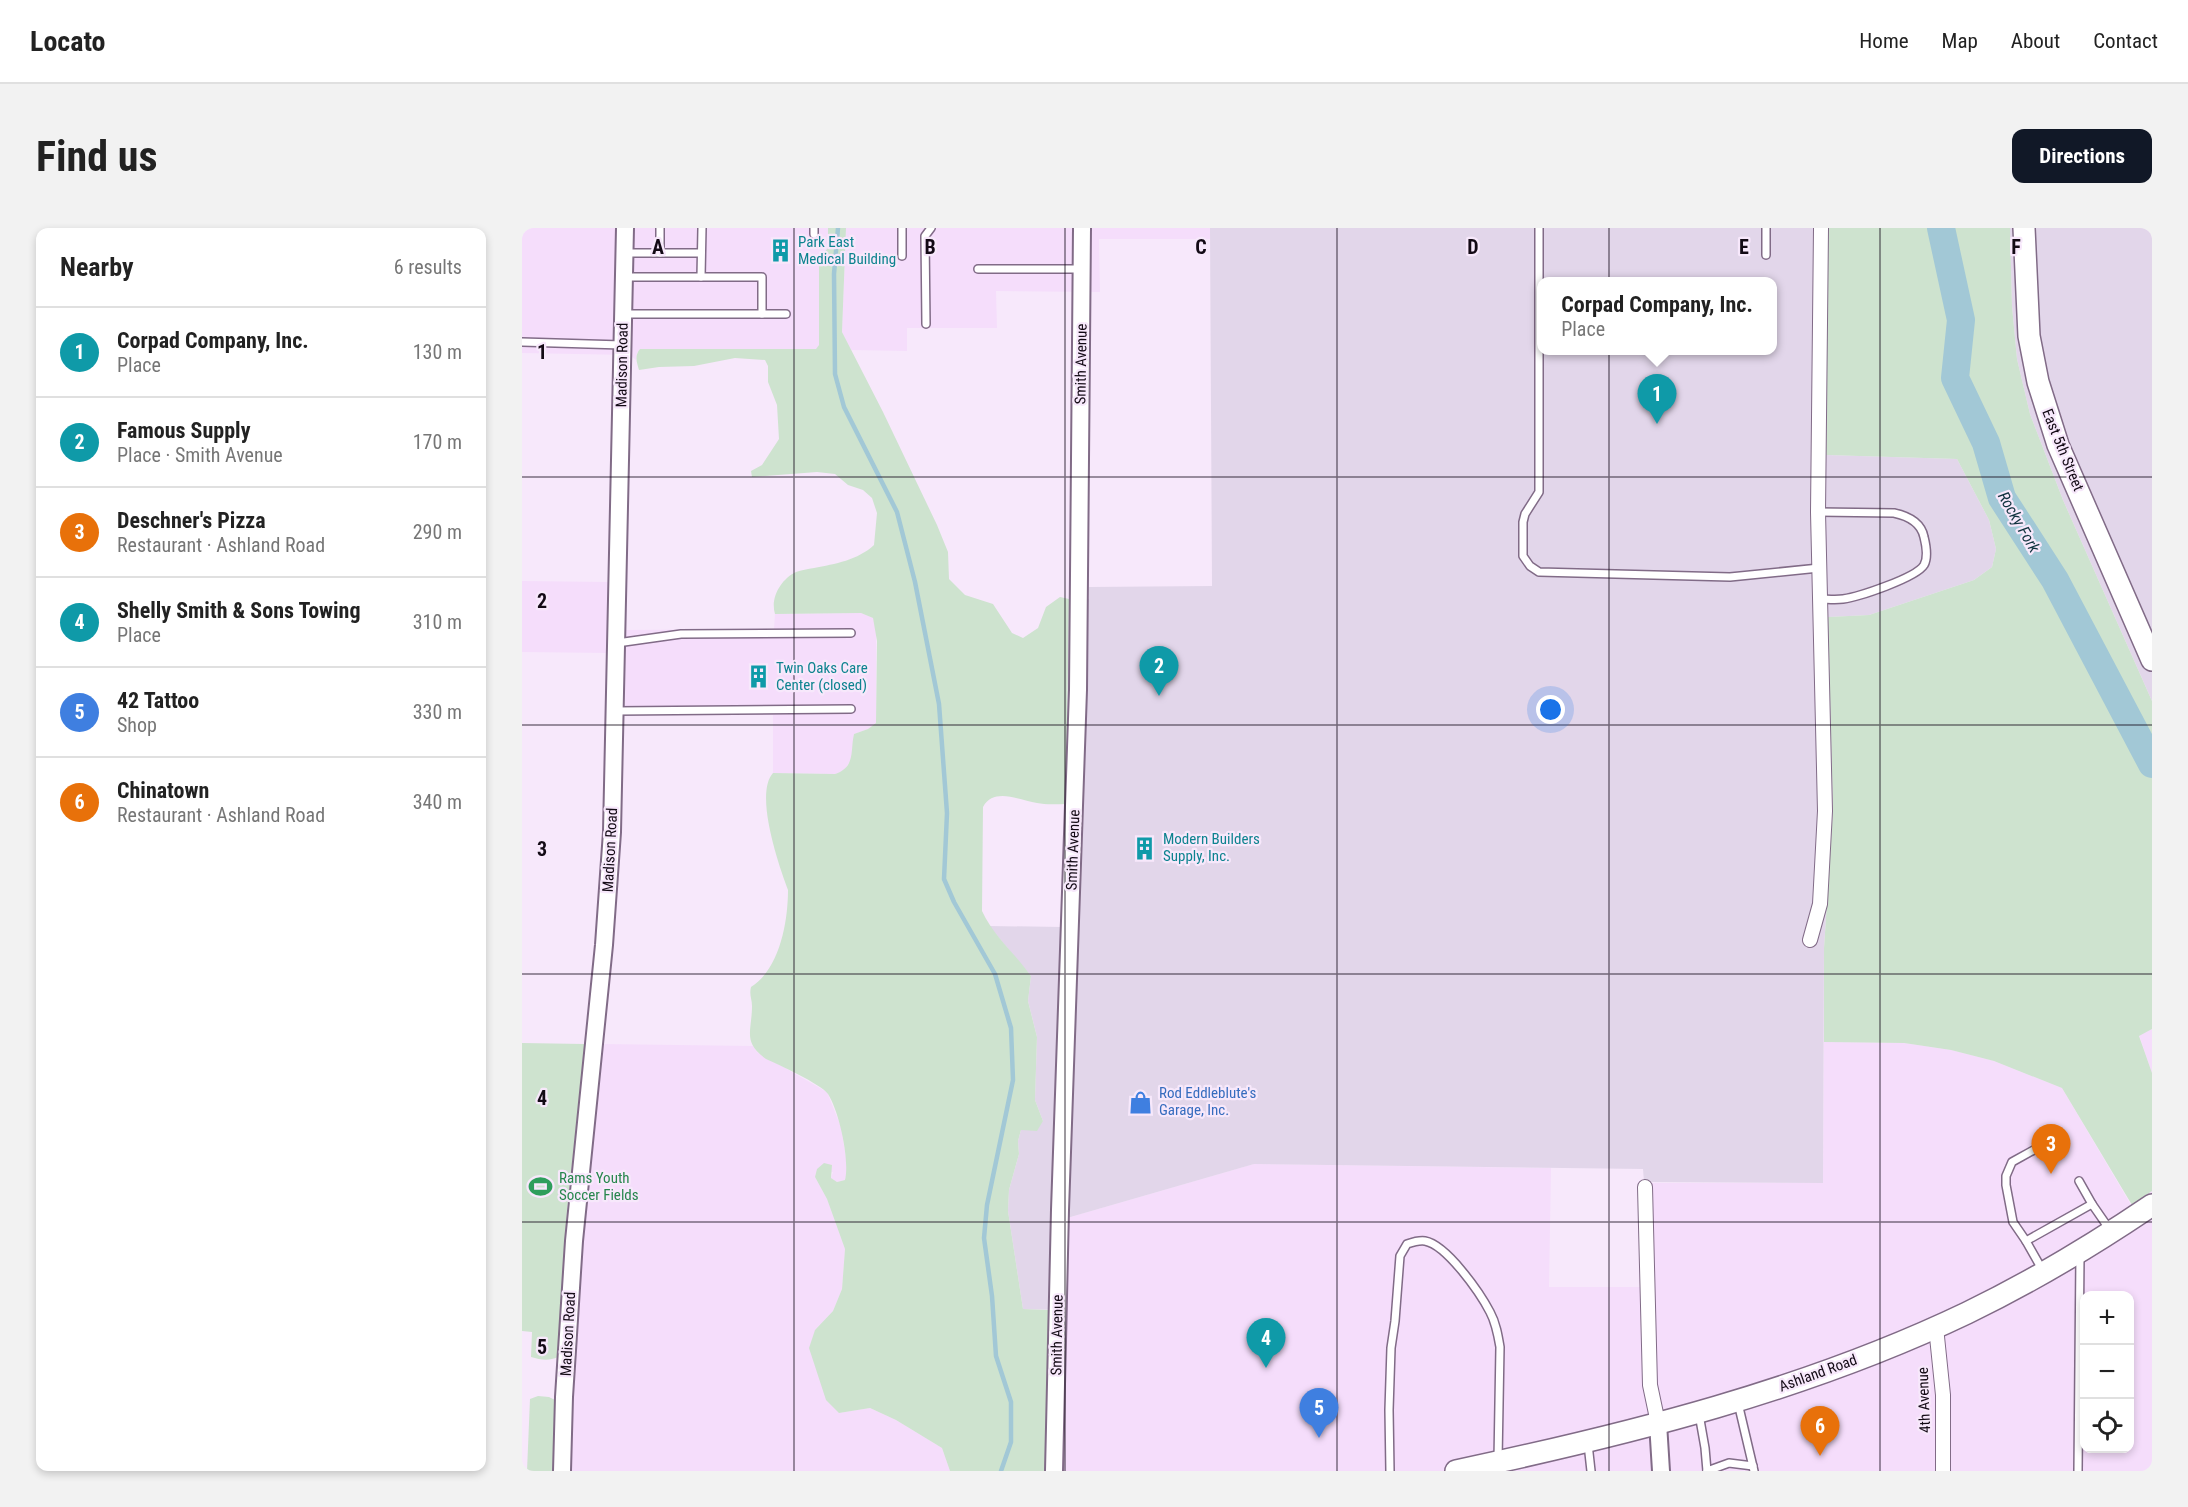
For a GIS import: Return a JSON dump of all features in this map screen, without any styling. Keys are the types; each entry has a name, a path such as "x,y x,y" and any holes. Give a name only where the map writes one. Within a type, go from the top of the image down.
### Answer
{"main road":[{"name":"East 5th Street","path":"2024,228 2029,336 2044,404 2058,445 2152,660"},
{"name":"Ashland Road","path":"1456,1471 1658,1423 1830,1370 1936,1327 1991,1301 2044,1272 2152,1205"}],"street":[{"name":"Madison Road","path":"562,1471 564,1397 574,1241 608,902 616,711 625,228"},
{"name":"Smith Avenue","path":"1054,1471 1060,1210 1078,690 1082,228"},
{"path":"1810,940 1820,904 1825,811 1818,512 1821,228"},
{"path":"1645,1187 1650,1385 1658,1423 1660,1471"},
{"name":"4th Avenue","path":"1936,1327 1943,1395 1942,1471"}],"lane":[{"path":"660,228 660,253"},
{"path":"701,277 702,228"},
{"path":"902,228 902,256"},
{"path":"926,324 926,236 931,228"},
{"path":"1539,228 1539,277"},
{"path":"1766,228 1766,255"},
{"path":"624,253 701,253"},
{"path":"978,269 1082,269"},
{"path":"624,277 762,277 762,314"},
{"path":"623,314 786,314"},
{"path":"522,342 622,345"},
{"path":"1539,355 1539,492 1525,514 1523,522 1523,556 1530,566 1539,572 1730,577 1819,568"},
{"path":"1818,512 1904,515 1921,528 1925,538 1926,557 1923,566 1909,578 1843,599 1819,599"},
{"path":"617,642 681,634 851,633"},
{"path":"616,711 851,709"},
{"path":"2044,1272 2013,1222 2006,1176 2012,1162 2050,1141 2056,1143 2059,1148"},
{"path":"2079,1181 2111,1232"},
{"path":"2025,1241 2092,1204"},
{"path":"1390,1471 1391,1348 1400,1256 1407,1244 1415,1241 1426,1241 1445,1253 1473,1286 1490,1312 1498,1332 1500,1347 1498,1462"},
{"path":"2078,1471 2080,1250"},
{"path":"1698,1411 1707,1471 1729,1463 1753,1469 1737,1400"},
{"path":"1588,1441 1591,1471"}],"shaded area":[{"path":"522,228 828,228 819,346 816,349 640,349 636,360 630,355 522,353"},
{"path":"846,228 1210,228 1210,239 1099,239 1100,292 996,291 997,328 907,328 907,351 851,350 842,332"},
{"path":"1210,228 1828,228 1826,455 1957,459 1989,520 1996,549 1992,567 1974,580 1869,615 1829,617 1833,810 1824,948 1823,1183 1644,1182 1643,1169 1254,1164 1067,1218 1065,1310 1023,1309 1008,1211 1009,1190 1019,1154 1018,1141 1021,1130 1043,1121 1035,1100 1037,1037 1028,1001 1031,976 989,926 1062,927 1069,599 1089,599 1089,587 1212,586"},
{"path":"2010,228 2152,228 2152,701 2063,500 2030,414 2017,359 2012,306"},
{"path":"522,581 609,582 608,653 522,652"},
{"path":"861,613 873,618 876,629 876,723 854,734 852,758 844,771 835,774 773,773 773,715 625,714 626,630 774,629 775,614"},
{"path":"2152,1029 2152,1073 2139,1035"},
{"path":"1824,1042 1904,1043 1951,1050 1994,1061 2062,1088 2131,1205 2152,1191 2152,1471 1062,1471 1067,1218 1254,1164 1551,1168 1549,1287 1642,1287 1639,1183 1823,1183"},
{"path":"601,1044 753,1046 757,1052 827,1092 841,1127 848,1170 845,1180 837,1182 831,1178 833,1172 815,1177 827,1199 845,1249 842,1289 833,1311 815,1330 839,1413 870,1408 896,1420 942,1448 950,1471 571,1471 572,1393 580,1265"}],"green space":[{"path":"828,228 846,228 842,332 937,525 948,552 949,579 965,595 993,604 1012,633 1023,638 1038,628 1046,607 1060,597 1069,599 1066,804 1040,804 1000,796 988,801 983,807 982,911 992,929 1031,976 1028,1001 1037,1037 1035,1100 1043,1121 1037,1131 1021,1130 1018,1141 1019,1154 1009,1190 1008,1211 1023,1309 1051,1310 1046,1471 950,1471 942,1448 896,1420 870,1408 839,1413 826,1400 809,1348 815,1330 833,1311 842,1289 845,1249 827,1199 815,1177 817,1169 824,1163 832,1165 831,1178 837,1182 845,1180 846,1161 842,1136 836,1112 828,1094 809,1080 766,1059 754,1047 750,1036 751,987 769,969 775,957 784,930 788,902 788,890 774,848 767,813 768,783 773,773 835,774 842,771 851,758 854,734 876,723 877,641 873,618 861,613 775,614 775,596 781,584 796,572 846,561 868,550 874,545 877,513 872,498 863,490 848,485 835,474 817,472 752,477 751,471 762,465 779,439 777,405 768,382 768,366 765,360 735,358 694,366 639,370 637,357 640,349 816,349 819,345 819,258 828,248"},
{"path":"1828,228 2010,228 2012,306 2017,359 2030,414 2063,500 2152,701 2152,1029 2139,1036 2152,1073 2152,1191 2132,1205 2062,1088 1994,1061 1951,1050 1904,1043 1824,1042 1824,948 1833,810 1828,617 1869,615 1974,580 1992,567 1996,549 1989,520 1957,459 1826,455"},
{"name":"Rams Youth Soccer Fields","path":"522,1043 585,1044 567,1210 558,1357 548,1360 531,1357 532,1332 522,1331"},
{"path":"538,1396 555,1400 553,1471 527,1471 530,1399"}],"waterway":[{"path":"838,228 834,274 835,374 844,407 897,512 915,582 939,704 947,813 944,879 954,902 995,974 1011,1028 1013,1080 987,1205 984,1238 992,1296 996,1356 1011,1402 1011,1442 1001,1471"},
{"name":"Rocky Fork","path":"1941,228 1961,320 1955,378 1986,443 2002,498 2055,580 2152,764"}],"place":[{"name":"Park East Medical Building","path":"780,251"},
{"name":"Corpad Company, Inc.","path":"1657,424"},
{"name":"Twin Oaks Care Center (closed)","path":"758,677"},
{"name":"Famous Supply","path":"1159,696"},
{"name":"Modern Builders Supply, Inc.","path":"1145,848"},
{"name":"Rod Eddleblute's Garage, Inc.","path":"1141,1102"},
{"name":"Deschner's Pizza","path":"2051,1174"},
{"name":"Rams Youth Soccer Fields","path":"541,1187"},
{"name":"Shelly Smith & Sons Towing","path":"1266,1368"},
{"name":"42 Tattoo","path":"1319,1438"},
{"name":"Chinatown","path":"1820,1456"}]}
